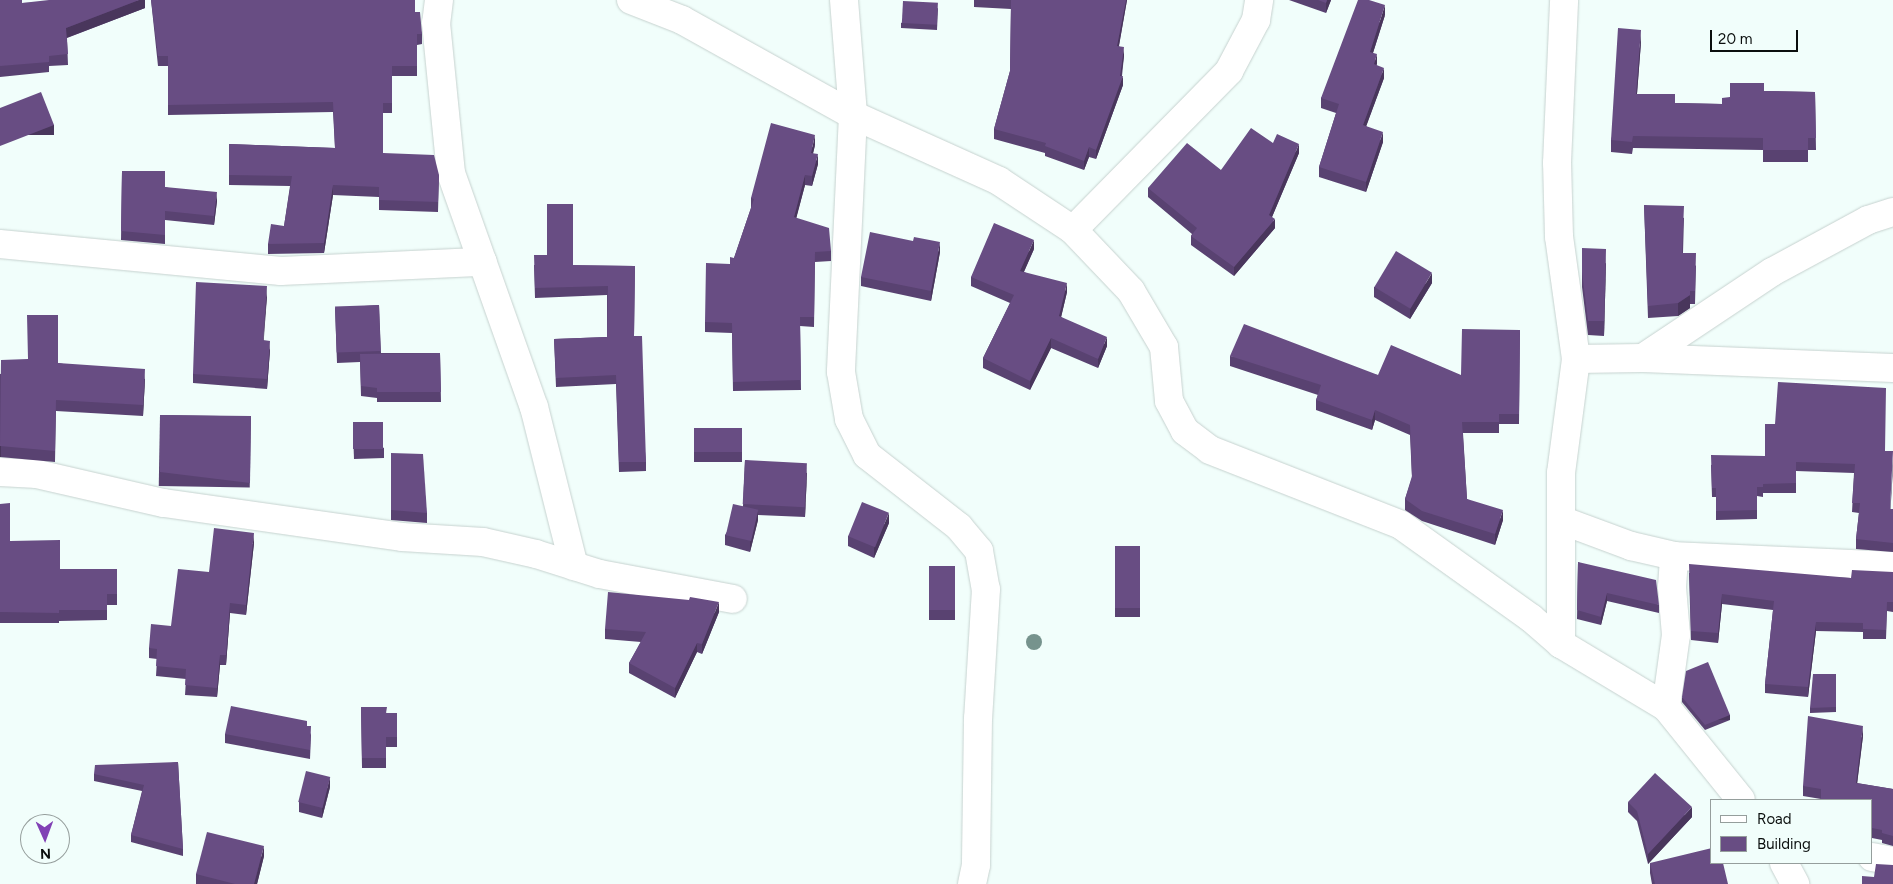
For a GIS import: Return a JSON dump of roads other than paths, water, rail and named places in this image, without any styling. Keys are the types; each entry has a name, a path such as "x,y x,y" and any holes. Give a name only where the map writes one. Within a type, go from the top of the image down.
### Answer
{"street":[{"path":"438,0 436,24 451,173 534,407 574,566"},
{"path":"631,0 682,20 853,115 999,181 1072,230 1131,291 1164,347 1170,402 1185,431 1210,450 1400,525 1531,618 1561,644 1666,707 1740,799"},
{"path":"844,0 853,115 841,372 849,419 867,455 959,527 979,552 986,589 978,718 976,864 972,884"},
{"path":"1072,230 1229,71 1256,20 1259,0"},
{"path":"1561,644 1561,473 1576,359 1559,237 1557,163 1564,0"},
{"path":"1642,358 1772,272 1868,220 1893,212"},
{"path":"0,244 281,271 483,262"},
{"path":"1576,359 1642,358 1893,368"},
{"path":"0,472 37,474 173,504 402,536 483,542 600,574 733,599"},
{"path":"1561,520 1630,546 1674,556 1893,566"},
{"path":"1666,707 1676,635 1672,587 1674,556"},
{"path":"1873,857 1893,861"},
{"path":"1785,864 1795,884"}]}
